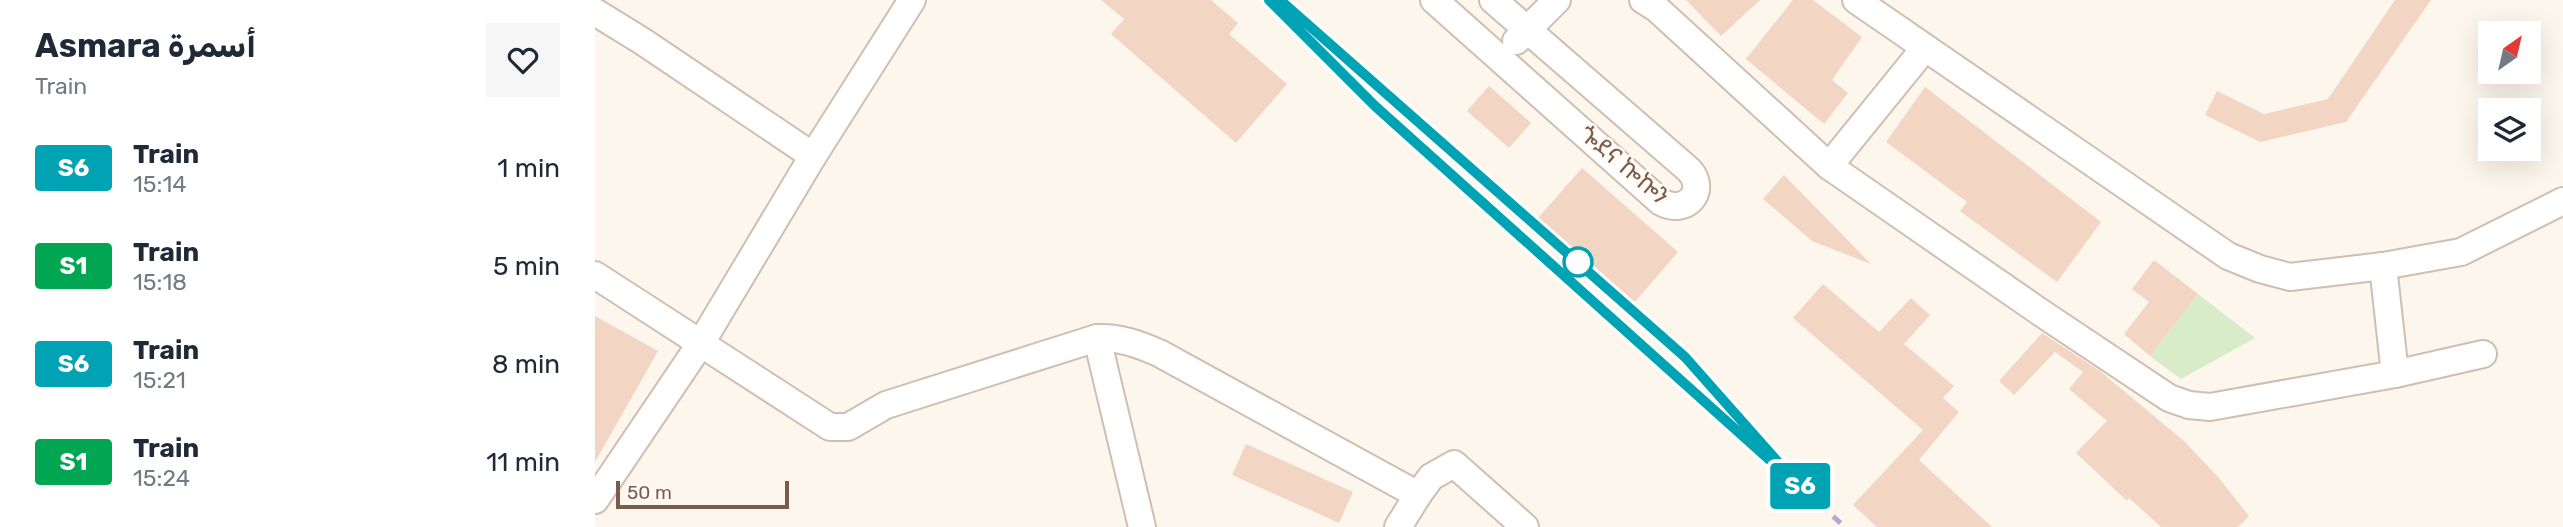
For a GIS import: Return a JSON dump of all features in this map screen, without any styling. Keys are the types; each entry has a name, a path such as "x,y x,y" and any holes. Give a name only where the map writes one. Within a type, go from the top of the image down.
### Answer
{"street":[{"path":"595,500 701,343 813,156 912,0"},
{"name":"ጐደና ኰኰን","path":"1434,0 1661,202 1680,207 1691,200 1696,188 1689,170 1493,0"},
{"path":"1501,59 1526,29 1557,0"},
{"path":"1643,0 1656,8 1829,166 2169,398 2189,405 2210,407 2395,374 2483,354"},
{"path":"1856,0 2228,256 2260,270 2290,277 2383,266 2461,252 2563,201"},
{"path":"595,12 813,156"},
{"path":"1829,166 1924,49"},
{"path":"2383,266 2395,374"},
{"path":"595,275 830,427 848,427 886,405 1097,338 1113,338 1159,353 1418,495"},
{"path":"1097,338 1142,527"},
{"path":"1398,527 1431,477 1454,464 1525,527"}],"green space":[{"path":"2198,294 2255,338 2181,379 2150,356"}],"building":[{"path":"1101,0 1211,0 1238,23 1229,34 1287,84 1236,143 1111,34 1124,19"},
{"path":"1686,0 1760,0 1721,36"},
{"path":"1793,0 1813,0 1862,37 1832,80 1848,93 1824,124 1746,59"},
{"path":"2395,0 2431,0 2346,122 2260,142 2205,115 2217,91 2264,114 2328,99"},
{"path":"1489,86 1531,123 1509,148 1467,111"},
{"path":"1925,87 2101,222 2057,282 1960,211 1967,202 1886,142"},
{"path":"1582,168 1678,252 1634,303 1538,218"},
{"path":"1784,175 1871,264 1812,241 1763,199"},
{"path":"2154,260 2198,294 2150,356 2124,334 2149,302 2132,289"},
{"path":"1823,284 1879,332 1911,298 1930,315 1904,344 1954,386 1943,398 1959,412 1919,460 1992,527 1877,527 1853,505 1923,430 1793,318"},
{"path":"595,316 658,351 595,462"},
{"path":"2042,333 2100,371 2185,442 2249,516 2238,527 2161,527 2129,498 2127,501 2076,453 2107,421 2069,389 2083,372 2055,352 2014,395 1999,381"},
{"path":"1246,444 1353,492 1339,523 1232,475"}],"railway":[{"path":"1269,0 1375,106 1845,527"},
{"path":"1300,18 1649,324 1685,357 1756,436"}],"train":[{"name":"S6","path":"1269,0 1375,106 1802,489 1685,357 1280,0"}]}
